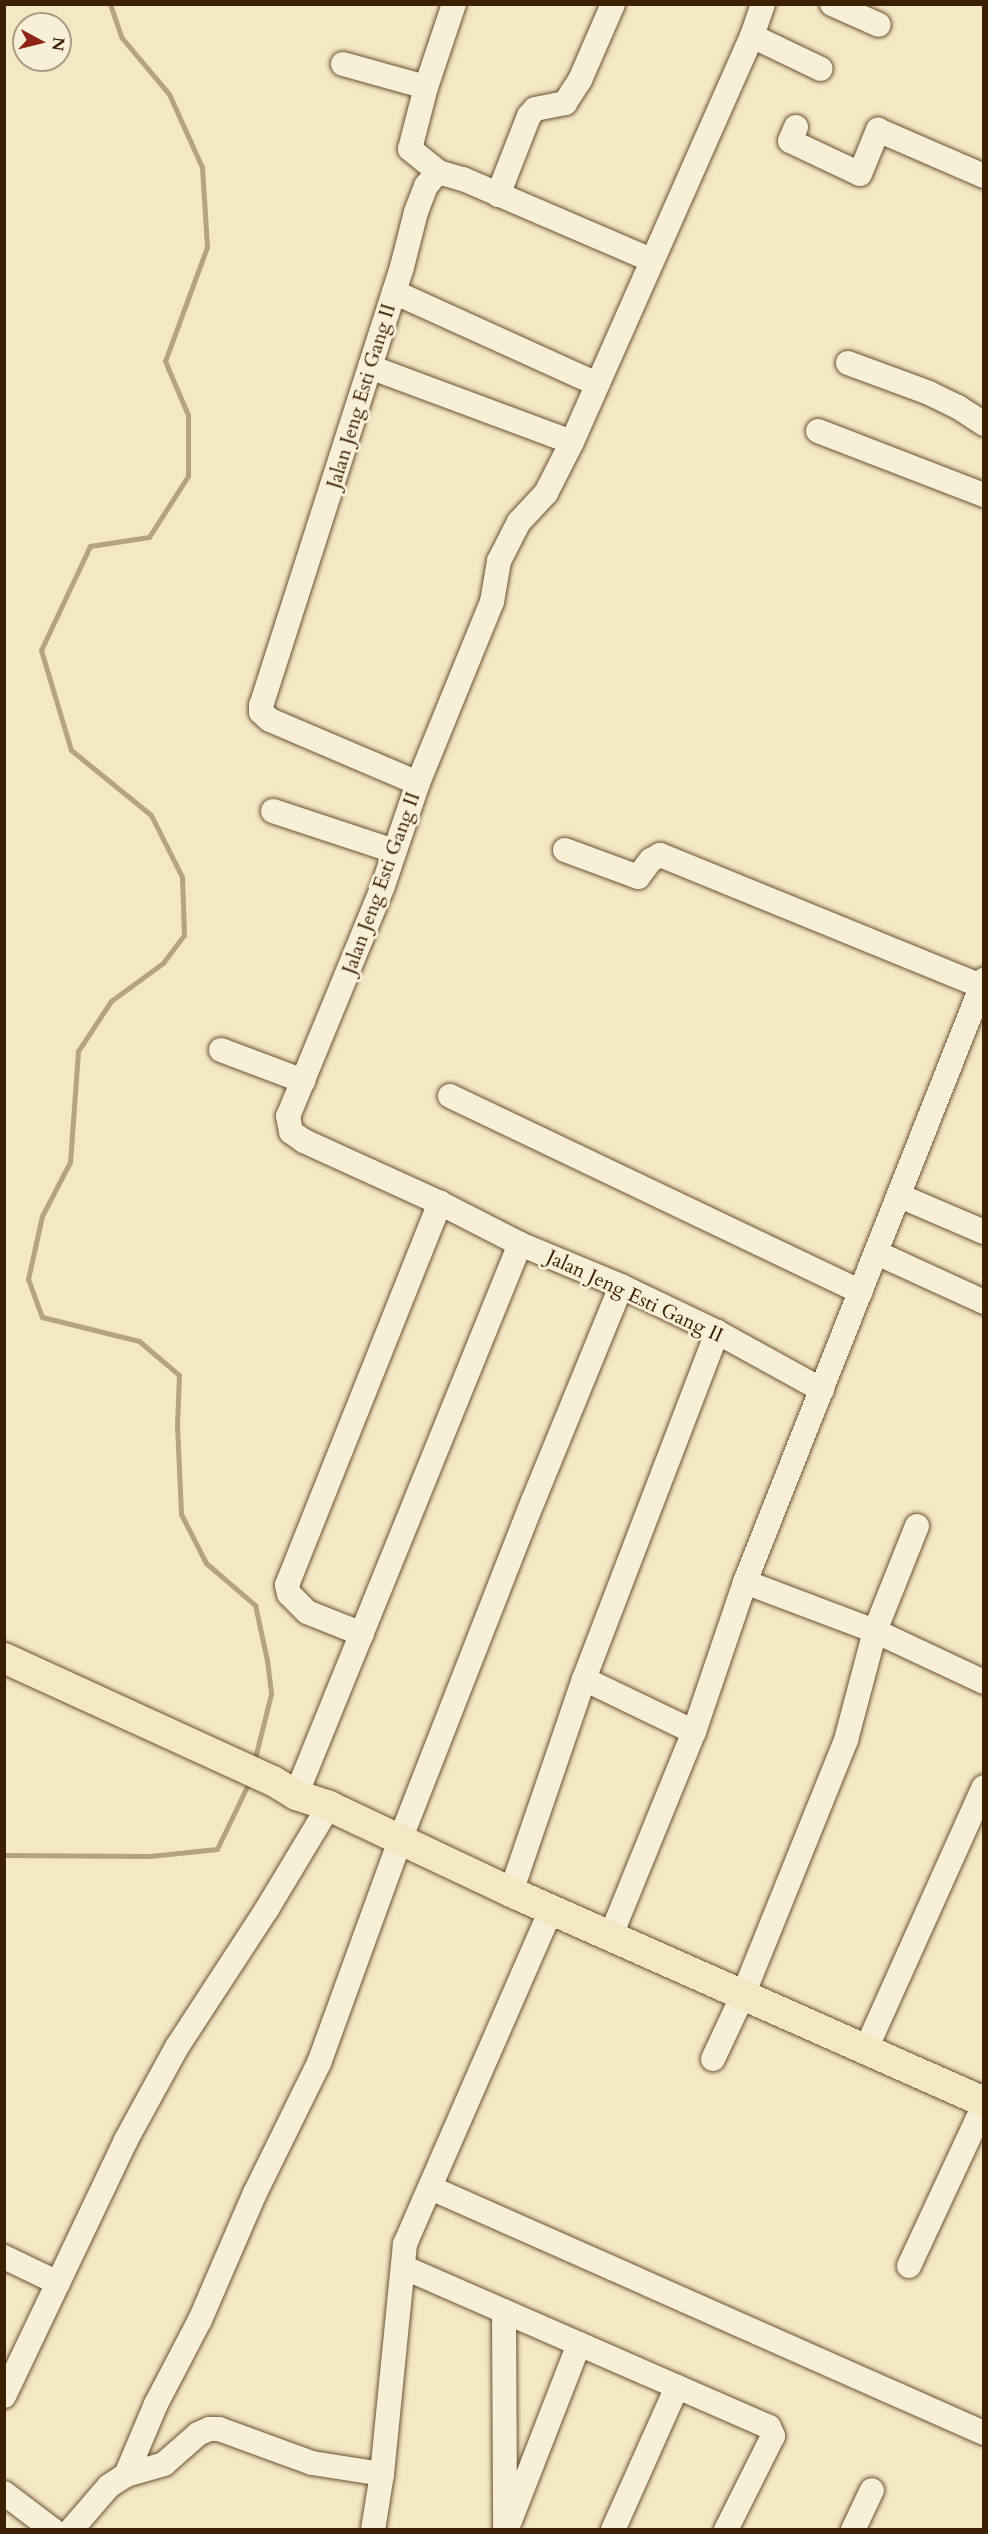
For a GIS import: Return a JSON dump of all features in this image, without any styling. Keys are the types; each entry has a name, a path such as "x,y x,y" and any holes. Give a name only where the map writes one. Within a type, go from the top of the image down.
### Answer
{"main road":[{"path":"4,1658 511,1892 984,2103"}],"street":[{"path":"454,4 426,87 410,149 438,172 463,178 651,260"},
{"path":"498,195 529,116 535,109 565,103 580,80 613,4"},
{"path":"418,783 492,602 499,561 519,522 546,492 572,442 752,36 763,4"},
{"path":"832,4 879,25"},
{"path":"752,36 821,69"},
{"path":"343,64 426,87"},
{"path":"796,127 790,141 860,174 878,130 984,176"},
{"name":"Jalan Jeng Esti Gang II","path":"438,172 426,186 416,212 394,292 262,699 261,712 280,725 418,783 383,886 288,1116 291,1132 304,1141 440,1203 520,1244 621,1286 717,1332 822,1390"},
{"path":"394,292 597,384"},
{"path":"848,363 929,393 958,407 984,424"},
{"path":"370,367 572,442"},
{"path":"818,431 984,495"},
{"path":"273,811 394,851"},
{"path":"565,850 638,878 651,860 660,855 982,983 900,1196 745,1582 694,1732 611,1935"},
{"path":"221,1050 303,1081"},
{"path":"450,1095 861,1292"},
{"path":"900,1196 984,1233"},
{"path":"362,1634 307,1612 289,1594 287,1585 440,1203"},
{"path":"284,1788 362,1634 520,1244"},
{"path":"877,1253 984,1302"},
{"path":"126,2475 156,2404 200,2320 255,2193 319,2063 400,1840 533,1501 621,1286"},
{"path":"511,1892 584,1679 717,1332"},
{"path":"713,2060 743,1995 846,1740 875,1631 917,1526"},
{"path":"745,1582 875,1631 984,1682"},
{"path":"584,1679 694,1732"},
{"path":"866,2049 984,1787"},
{"path":"4,2396 126,2140 177,2047 267,1909 328,1806"},
{"path":"374,2529 382,2474 405,2244 551,1910"},
{"path":"909,2266 984,2103"},
{"path":"431,2188 984,2433"},
{"path":"4,2257 58,2283"},
{"path":"403,2267 769,2427 773,2436 726,2529"},
{"path":"504,2311 506,2529"},
{"path":"506,2529 579,2344"},
{"path":"613,2529 677,2386"},
{"path":"71,2529 103,2491 126,2475 164,2464 203,2430 219,2428 312,2463 382,2474"},
{"path":"853,2529 872,2490"},
{"path":"4,2493 53,2529"}],"waterway":[{"path":"110,4 122,38 169,94 202,167 207,247 165,361 188,415 188,476 149,537 90,546 41,650 71,750 151,815 182,877 184,935 163,963 111,1001 78,1051 70,1162 42,1216 28,1279 42,1317 139,1341 179,1375 177,1425 181,1514 206,1563 255,1605 267,1660 271,1694 254,1762"},
{"path":"4,1855 150,1856 217,1849 250,1780"}]}
